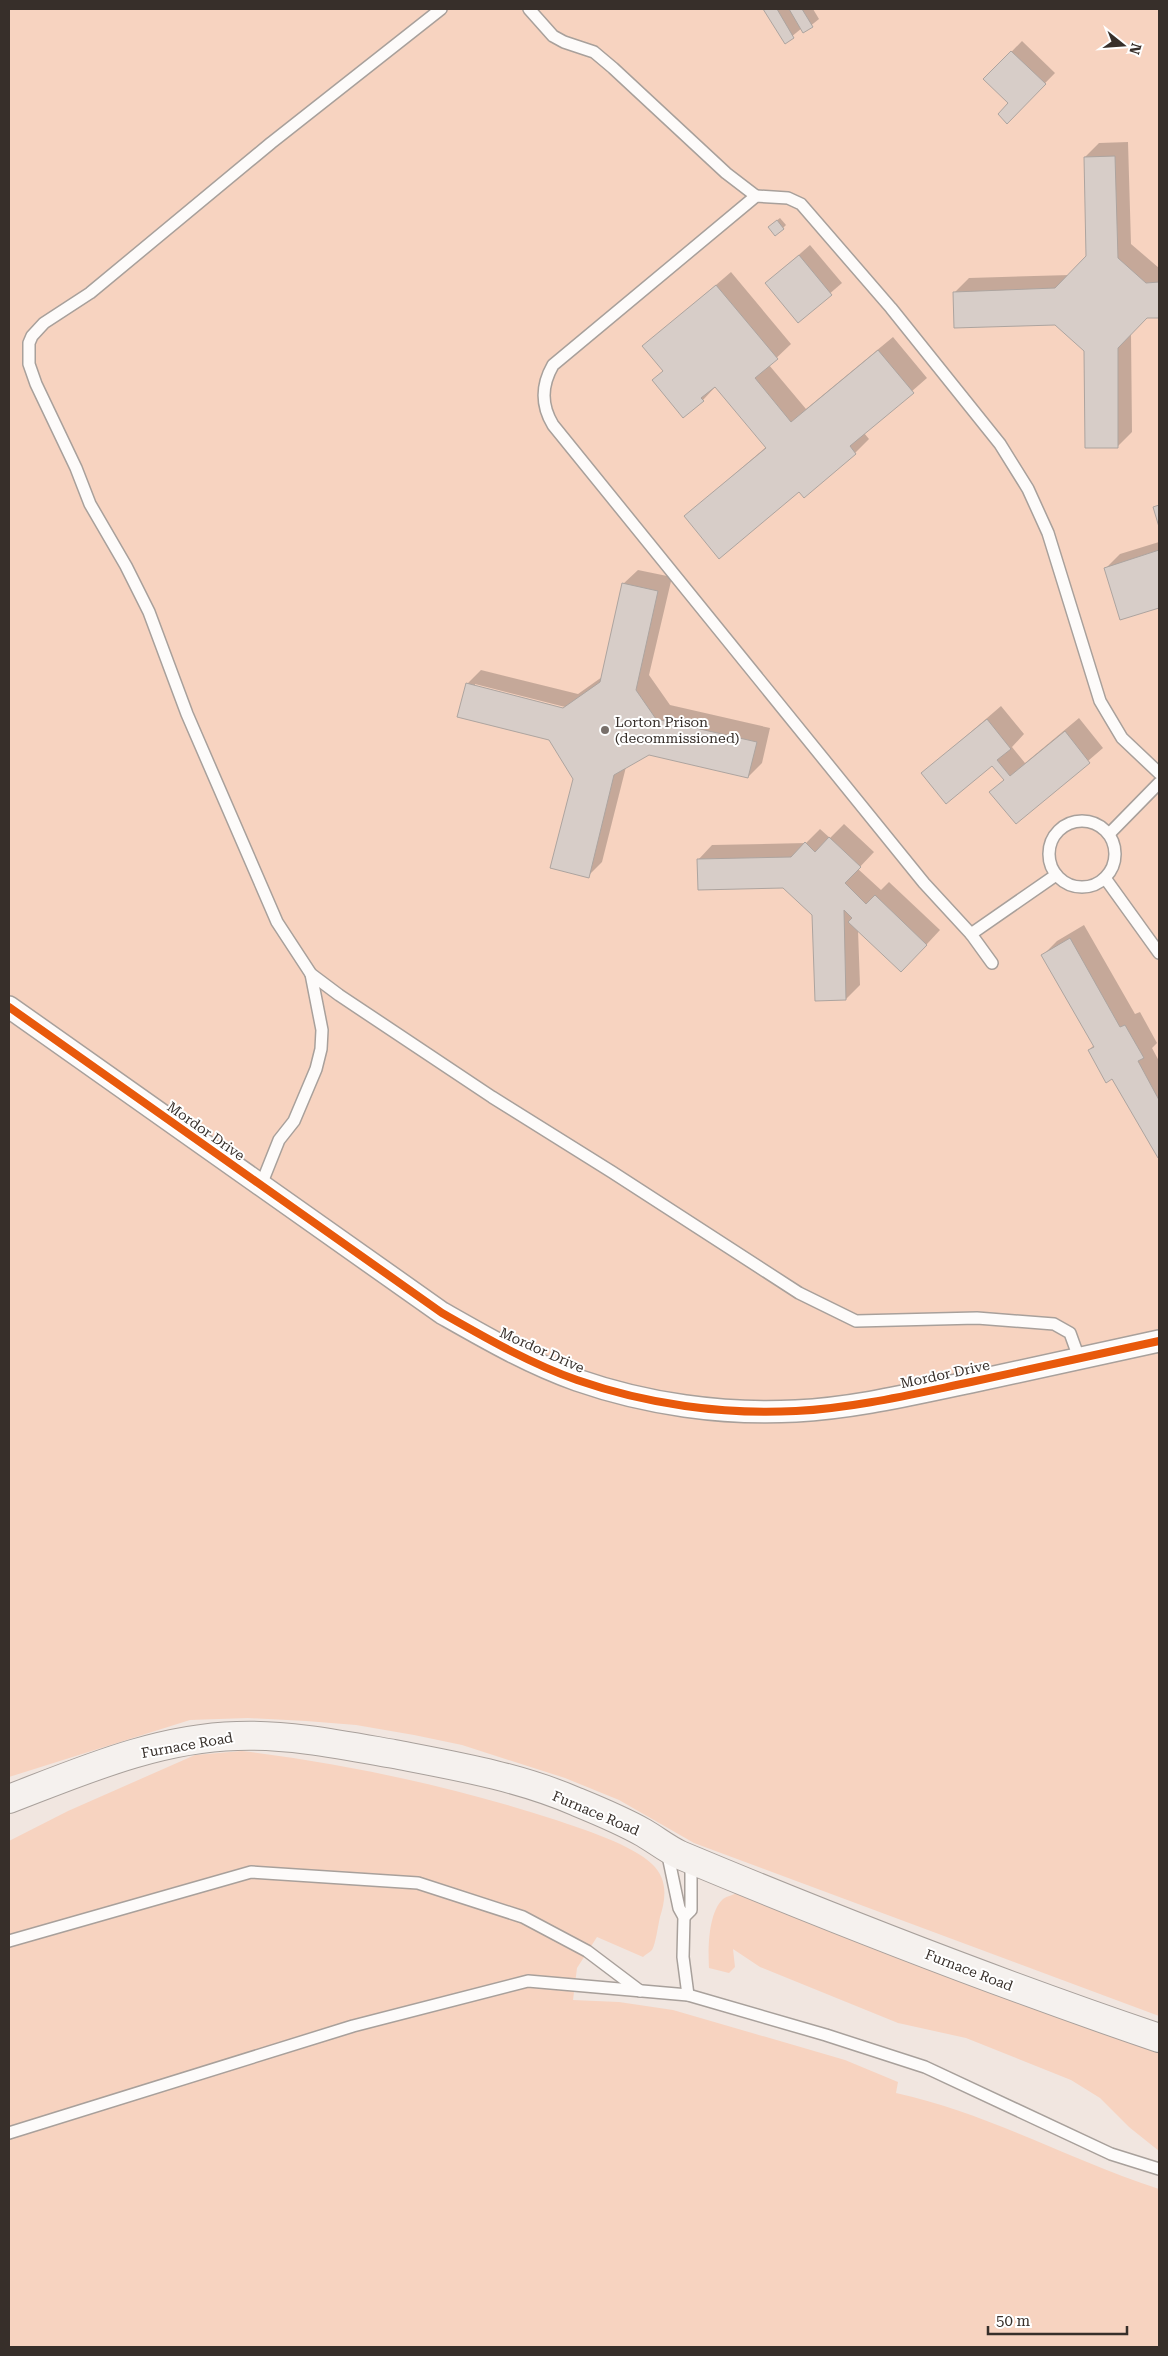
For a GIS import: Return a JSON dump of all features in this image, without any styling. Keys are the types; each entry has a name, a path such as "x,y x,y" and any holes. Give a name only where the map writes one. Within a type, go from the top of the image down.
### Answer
{"main road":[{"name":"Furnace Road","path":"9,1799 92,1767 158,1747 217,1737 272,1736 354,1747 438,1762 515,1781 576,1801 642,1832 666,1847 691,1859 860,1929 1072,2008 1159,2038"}],"street":[{"name":"Mordor Drive","path":"9,1008 442,1312 500,1347 577,1380 655,1400 698,1407 744,1411 795,1411 838,1408 909,1395 1159,1341"}],"lane":[{"path":"261,1184 279,1140 294,1121 316,1069 321,1049 322,1030 311,974 277,922 187,714 148,612 126,566 90,504 76,468 36,384 29,364 29,343 32,336 44,323 90,293 271,143 442,9"},
{"path":"529,9 552,36 594,52 677,128 756,196 788,198 801,204 891,308 1000,444 1028,489 1048,533 1100,701 1122,738 1159,773"},
{"path":"756,196 553,365 544,386 547,414 553,425 924,883 971,934 992,963"},
{"path":"1109,834 1159,783"},
{"path":"1082,820 1102,826 1109,834 1114,843 1115,862 1105,878 1096,885 1085,888 1074,887 1064,883 1056,875 1048,855 1052,840 1062,827 1071,822 1082,820"},
{"path":"971,934 1056,875"},
{"path":"1105,878 1159,953"},
{"path":"311,974 492,1097 799,1293 841,1316 864,1322 977,1318 1054,1324 1070,1333 1079,1358"},
{"path":"666,1847 679,1908 684,1917 683,1957 688,1995"},
{"path":"684,1917 691,1910 691,1859"},
{"path":"9,1941 251,1872 418,1883 523,1918 587,1951 640,1991"},
{"path":"9,2133 353,2026 528,1981 688,1995 925,2067 1111,2154 1159,2169"}],"shaded area":[{"path":"9,9 1159,9 1159,2016 694,1843 619,1800 565,1778 462,1745 414,1735 356,1725 306,1721 248,1718 190,1720 9,1777"},
{"path":"242,1751 361,1770 479,1797 593,1833 633,1850 643,1857 652,1864 661,1876 664,1889 664,1903 652,1950 643,1957 597,1937 577,1968 573,2000 619,2002 673,2010 845,2060 898,2082 896,2093 963,2112 1093,2165 1159,2189 1159,2347 9,2347 9,1841 68,1811 195,1755"},
{"path":"738,1893 1159,2051 1159,2151 1129,2127 1100,2098 1071,2080 966,2038 898,2023 760,1967 733,1949 735,1967 729,1973 709,1968 709,1942 714,1913 723,1899"}],"building":[{"path":"763,9 777,9 794,38 785,44"},
{"path":"789,9 802,9 813,27 803,33"},
{"path":"1011,51 1046,84 1007,124 998,114 1008,103 983,79"},
{"path":"1115,156 1118,258 1146,283 1159,282 1159,318 1147,318 1118,348 1118,448 1085,448 1084,351 1055,325 954,328 953,292 1055,288 1086,256 1084,157"},
{"path":"777,220 784,229 775,236 768,227"},
{"path":"799,255 832,295 798,323 765,283"},
{"path":"716,285 778,359 755,378 791,422 878,350 914,393 850,446 856,454 804,498 799,492 719,559 684,516 766,448 715,387 701,398 704,401 683,418 652,380 663,371 642,346"},
{"path":"1159,505 1159,527 1153,507"},
{"path":"1159,550 1159,608 1120,620 1104,568"},
{"name":"Lorton Prison (decommissioned)","path":"622,583 658,591 636,690 656,719 757,742 748,778 649,755 614,775 589,878 550,868 573,779 549,740 457,717 466,683 563,708 600,682"},
{"path":"987,719 1011,749 997,760 1010,776 1065,731 1090,763 1016,824 989,792 1004,780 992,766 946,804 921,773"},
{"path":"829,837 861,867 845,883 866,904 875,895 927,945 901,972 848,922 852,918 844,910 846,1000 815,1001 812,915 783,888 698,890 697,859 791,857 805,842 815,852"},
{"path":"1070,938 1120,1027 1125,1025 1144,1058 1138,1061 1159,1100 1158,1158 1112,1079 1106,1083 1088,1050 1094,1047 1041,955"}],"cycle path":[{"path":"9,1007 442,1313 525,1358 577,1380 630,1396 685,1406 741,1411 768,1412 818,1409 906,1396 1159,1341"}],"place":[{"name":"Lorton Prison (decommissioned)","path":"605,730"}]}
